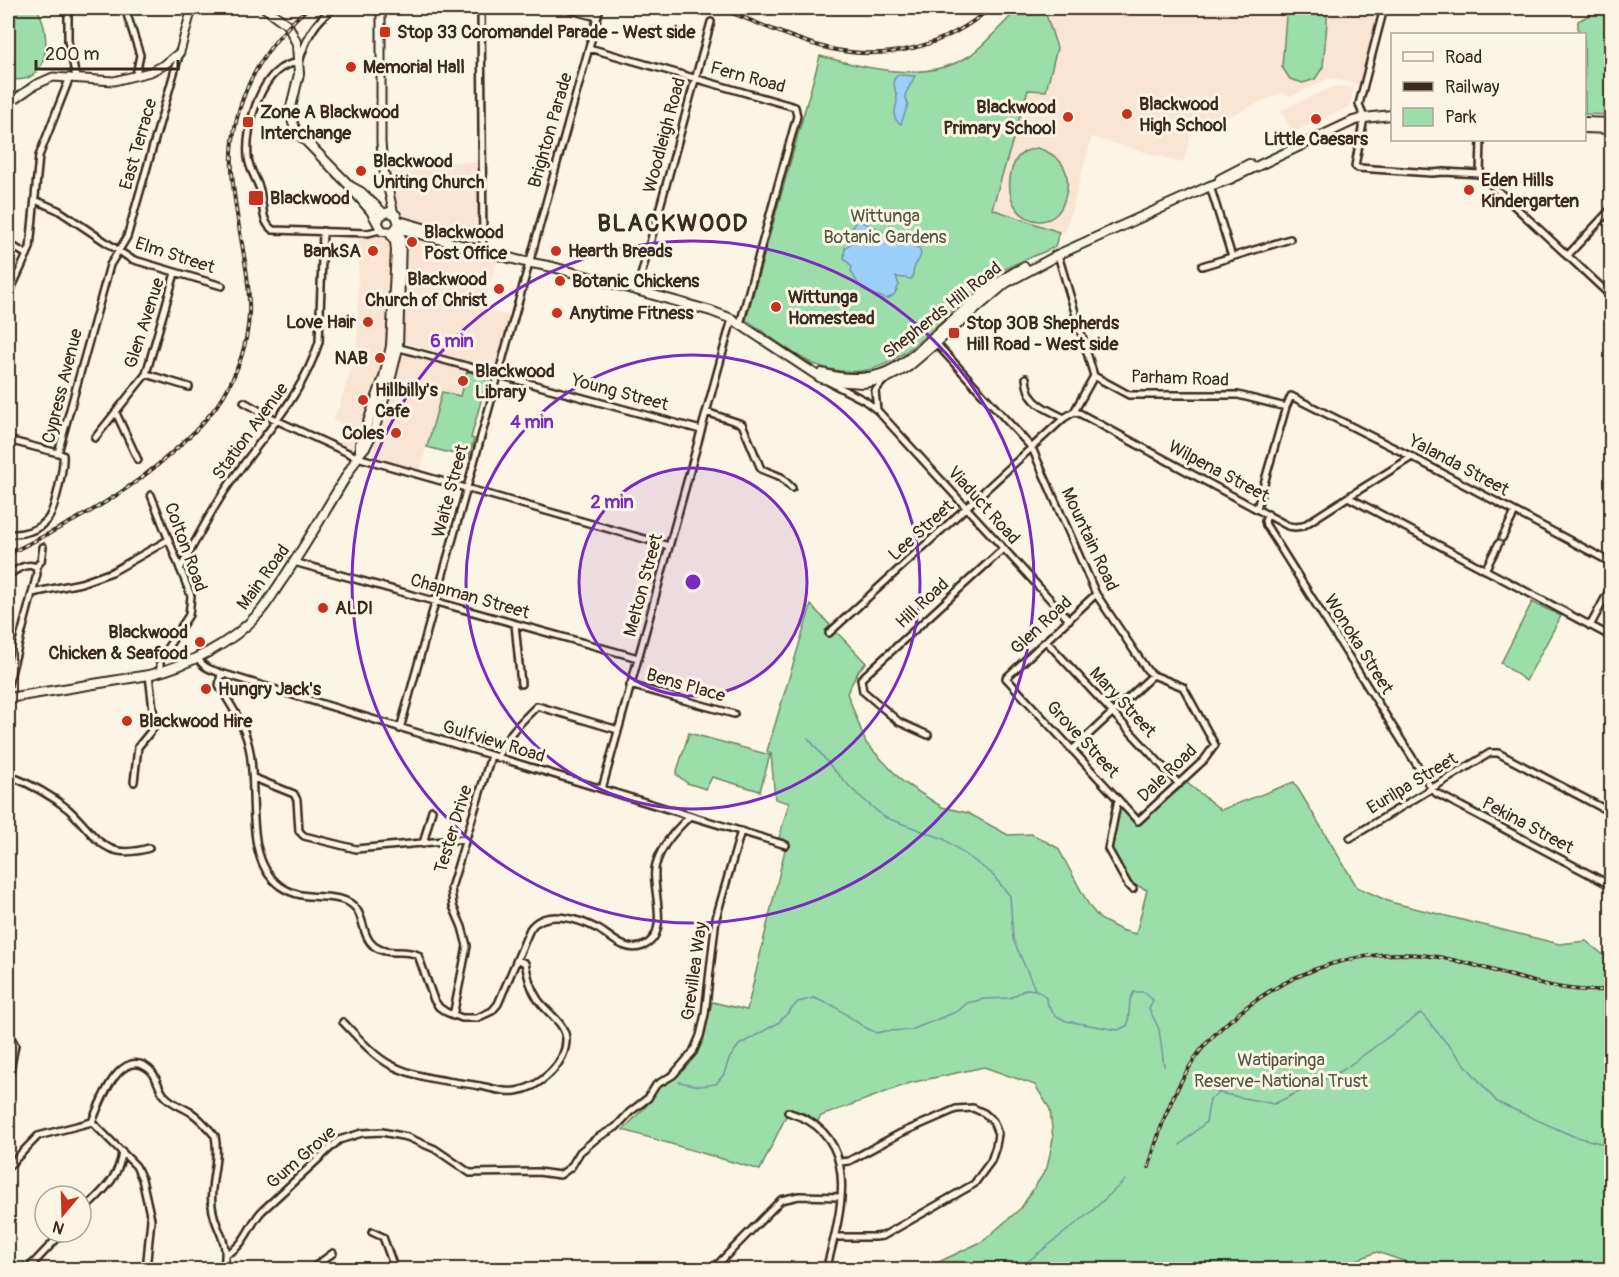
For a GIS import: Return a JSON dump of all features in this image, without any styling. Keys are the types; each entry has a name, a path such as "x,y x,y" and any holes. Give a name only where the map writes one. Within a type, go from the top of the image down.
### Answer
{"main road":[{"path":"265,8 284,21 293,32 297,44 298,81 291,107 296,130 350,186 379,226"},
{"name":"Shepherds Hill Road","path":"395,225 637,290 732,319 821,378 863,383 885,379 908,367 981,296 1009,274 1036,261 1058,255 1210,186 1227,175 1337,123 1391,110"},
{"name":"Shepherds Hill Road","path":"1363,116 1391,116"},
{"path":"1586,122 1611,123"},
{"path":"1586,128 1611,129"},
{"path":"350,186 361,192 395,225"},
{"path":"379,226 384,213"},
{"path":"379,226 395,225"},
{"name":"Shepherds Hill Road","path":"395,225 483,248"},
{"name":"Main Road","path":"8,698 160,672 198,657 237,633 260,613 359,455 360,444 394,347 401,238 395,225"},
{"name":"Main Road","path":"394,347 395,225"},
{"path":"401,238 413,231"},
{"name":"Shepherds Hill Road","path":"806,368 842,377 862,378 882,374 934,341"}],"street":[{"path":"8,296 30,248 39,156 73,77 68,41 68,8"},
{"path":"125,8 140,55 136,75"},
{"name":"East Terrace","path":"119,252 127,237 192,8"},
{"path":"334,8 320,18 313,27 307,37 299,63 281,67 261,94 252,123 249,165 259,187 268,227 273,230 368,233 379,226"},
{"path":"381,8 381,142 383,167 395,225"},
{"path":"481,8 483,248"},
{"path":"564,8 597,17"},
{"name":"Brighton Parade","path":"530,262 600,8"},
{"path":"1384,8 1359,104 1363,116 1355,163 1358,168 1480,174 1611,297"},
{"name":"Woodleigh Road","path":"637,290 711,22"},
{"name":"Fern Road","path":"589,48 795,107 797,116 740,324"},
{"path":"8,104 35,85 53,77 114,81 164,65 180,52"},
{"path":"1480,174 1481,141"},
{"path":"1210,186 1233,257"},
{"path":"384,213 390,199"},
{"name":"Elm Street","path":"35,200 58,210 131,259 222,286"},
{"path":"1567,256 1611,208"},
{"name":"Station Avenue","path":"180,569 225,489 278,421 300,388 314,358 319,342 323,231"},
{"path":"1202,266 1290,239"},
{"path":"8,243 27,255"},
{"name":"Cypress Avenue","path":"8,534 18,535 41,525 51,512 64,466 63,455 58,453 110,265 119,252"},
{"path":"934,341 1032,448 1064,418 1074,412 1094,376 1058,255"},
{"name":"Waite Street","path":"400,729 530,262"},
{"name":"Glen Avenue","path":"95,438 146,374 176,273"},
{"name":"Melton Street","path":"602,789 732,319"},
{"name":"Young Street","path":"394,347 701,430"},
{"path":"146,374 189,387"},
{"name":"Parham Road","path":"1094,376 1130,396 1238,395 1286,407"},
{"name":"Viaduct Road","path":"821,378 864,400 877,410 1069,620"},
{"path":"1026,378 1027,391 1036,403 1064,418"},
{"path":"877,410 875,391 885,379"},
{"name":"Yalanda Street","path":"1286,407 1291,396 1412,457 1611,563"},
{"path":"244,402 278,421 359,455 467,489 669,546"},
{"path":"1257,508 1286,407"},
{"path":"706,412 742,424 761,469 781,477 792,488"},
{"name":"Wilpena Street","path":"1074,412 1288,526 1303,526 1412,457"},
{"path":"116,413 138,460"},
{"path":"8,440 58,453"},
{"name":"Lee Street","path":"829,633 1032,448"},
{"name":"Mountain Road","path":"1032,448 1096,594 1147,670 1153,675"},
{"name":"Colton Road","path":"151,495 191,596 189,615 160,659 160,672"},
{"path":"1348,497 1611,637"},
{"path":"1485,570 1515,512"},
{"name":"Wonoka Street","path":"1268,514 1266,525 1432,789"},
{"path":"32,593 81,583 112,572 168,540"},
{"path":"8,698 8,685 37,574 36,567 43,547"},
{"name":"Hill Road","path":"928,735 899,722 881,707 863,691 861,679 1003,549"},
{"name":"Chapman Street","path":"294,562 638,658"},
{"path":"8,574 26,566 36,567"},
{"path":"1590,626 1611,585"},
{"name":"Glen Road","path":"1006,678 1096,594"},
{"path":"515,624 521,684"},
{"name":"Mary Street","path":"1046,641 1179,784"},
{"name":"Gulfview Road","path":"198,657 208,669 221,674 786,844"},
{"path":"221,674 219,686 232,706 249,747 254,778 256,844 268,874 280,886 303,896 336,898 355,906 362,917 368,940 373,945 388,951 418,955 434,1000 453,1016 470,1019 492,1011 503,996 530,929 543,919 558,917 574,920 598,930 628,948 642,947 650,942 657,928 659,914 655,867 668,839 690,816"},
{"path":"134,782 138,747 156,726 148,675"},
{"path":"1072,750 1153,675"},
{"name":"Dale Road","path":"1138,821 1204,760 1215,745 1183,687 1153,675"},
{"name":"Grove Street","path":"1006,678 1138,821"},
{"name":"Bens Place","path":"630,685 734,714"},
{"path":"498,758 501,747 537,706 618,730"},
{"name":"Eurilpa Street","path":"1350,838 1490,753 1498,753 1611,813"},
{"name":"Tester Drive","path":"453,1016 467,946 453,906 451,888 491,756"},
{"path":"8,775 68,809 95,839 104,845 130,852 149,848"},
{"path":"254,778 294,794 297,800 299,831 304,836 356,849 466,839"},
{"name":"Pekina Street","path":"1432,789 1611,886"},
{"path":"1118,799 1108,849 1128,885 1133,889"},
{"path":"423,844 432,810"},
{"name":"Grevillea Way","path":"648,1098 656,1085 673,1075 684,1064 693,1052 700,1036 705,1014 716,918 741,831"},
{"path":"343,1023 385,1062 424,1077 505,1092 526,1089 545,1078 558,1063 566,1038 560,1023 538,1000 529,984 525,963 518,960"},
{"path":"8,1033 15,1045 8,1081"},
{"path":"92,1122 103,1095 115,1077 126,1065 136,1062 147,1067 156,1075 163,1094 195,1114 215,1136 212,1206 214,1219 224,1238 227,1253 224,1269"},
{"name":"Gum Grove","path":"227,1253 239,1245 255,1218 262,1211 339,1140 349,1136 382,1132 407,1137 435,1149 470,1173 560,1174 571,1167 580,1152 588,1145 616,1127 648,1098"},
{"path":"835,1237 874,1238 883,1236 974,1184 991,1161 998,1134 993,1120 984,1113 973,1108 956,1109 901,1133 849,1161 840,1162"},
{"path":"788,1112 810,1121 823,1133 835,1147 840,1162 841,1210 826,1269"},
{"path":"92,1122 136,1166 142,1179 151,1220 146,1269"},
{"path":"8,1167 38,1136 92,1122"},
{"path":"93,1201 115,1178 121,1167 122,1151"},
{"path":"710,1269 719,1263 781,1200 798,1196 841,1197"},
{"path":"372,1232 383,1237 395,1269"},
{"path":"27,1269 51,1244"},
{"path":"310,1269 333,1253"}],"shaded area":[{"name":"Blackwood High School","path":"1044,8 1381,8 1360,85 1329,78 1292,96 1281,93 1191,133 1183,163 1092,137 1065,233 992,209 1028,89 1046,91 1057,49"},
{"path":"1333,87 1354,88 1350,106 1292,133 1281,110"},
{"path":"479,162 479,234 475,237 402,217 389,163"},
{"path":"359,235 389,235 393,241 387,342 362,428 352,452 338,444 347,426 333,420 357,350"},
{"path":"409,235 497,260 482,309 512,317 498,369 406,343 403,339 406,237"},
{"path":"408,355 467,371 460,396 442,392 420,470 374,457 372,453 401,357"}],"green space":[{"path":"8,8 37,8 45,32 46,44 40,67 33,75 22,79 8,79"},
{"name":"Wittunga Botanic Gardens","path":"1019,8 1044,8 1057,48 1046,91 1028,90 992,209 1059,232 1055,247 993,276 909,349 887,363 863,371 837,371 807,361 746,320 820,56 876,69 934,70 952,65 975,52"},
{"path":"1290,8 1322,8 1327,16 1323,67 1315,79 1303,83 1290,79 1282,67 1286,16"},
{"path":"1603,8 1611,8 1611,115 1586,114 1586,33 1578,33 1578,21"},
{"path":"1037,148 1046,151 1060,161 1067,174 1067,191 1060,209 1049,219 1042,221 1028,218 1021,213 1015,206 1010,193 1010,177 1015,163 1024,152"},
{"path":"467,371 490,379 486,382 471,438 474,439 469,458 427,447 442,392 460,396"},
{"path":"1532,602 1561,616 1526,681 1501,663"},
{"name":"Watiparinga Reserve-National Trust","path":"811,605 866,663 859,670 847,693 866,743 903,782 942,807 968,813 1008,835 1032,834 1058,848 1090,907 1100,919 1121,930 1136,934 1147,890 1131,883 1112,850 1120,807 1137,824 1187,783 1221,810 1294,782 1357,887 1390,902 1559,944 1586,941 1611,961 1611,1269 1427,1269 1377,1252 1331,1270 924,1269 983,1241 1021,1208 1047,1168 1053,1139 1050,1109 1035,1085 984,1067 910,1083 821,1116 817,1122 789,1110 760,1170 623,1130 647,1105 658,1088 678,1076 696,1054 704,1036 712,1002 747,1010 787,841 779,838 789,803 775,799 771,754 767,751"},
{"path":"689,733 770,755 760,791 712,777 706,789 687,783 676,774"}],"water":[{"path":"898,75 915,76 905,95 908,104 901,124 895,117 897,101 894,79"},
{"path":"856,219 919,248 921,256 914,267 912,279 896,277 899,285 894,295 887,299 869,293 861,287 851,271 852,267 844,258 845,248 851,243 850,236"}],"waterway":[{"path":"808,738 857,794 884,817 944,839 991,873 1010,896 1013,939 1035,989"},
{"path":"679,1082 700,1086 716,1084 724,1074 729,1059 739,1045 778,1023 798,1002 814,998 834,1006 864,1027 877,1033 911,1030 958,1011 967,1003 984,999 1010,998 1026,989 1036,990 1045,996 1055,1015 1066,1021 1118,1030 1128,1025 1130,1000 1134,992 1144,992 1153,1000 1149,1009 1159,1029 1164,1066"},
{"path":"1180,1145 1206,1122 1210,1099 1219,1093 1274,1104 1343,1070 1421,1013 1497,1102 1573,1136 1612,1146"},
{"path":"1213,1089 1219,1093"},
{"path":"1017,1270 1092,1211 1125,1180"}],"railway":[{"path":"8,554 75,520 137,481 189,437 224,395 239,365 246,337 249,309 248,283 232,170 232,146 236,123 242,101 262,60 275,41 308,8"},
{"path":"719,8 813,44 849,52 871,53 914,48 934,41 954,33 990,8"},
{"path":"1149,1167 1161,1126 1172,1100 1202,1049 1226,1024 1261,997 1308,972 1358,958 1411,954 1459,961 1568,989 1612,989"}],"place":[{"name":"Stop 33 Coromandel Parade - West side","path":"385,32"},
{"name":"Memorial Hall","path":"351,67"},
{"name":"Blackwood High School","path":"1127,114"},
{"name":"Blackwood Primary School","path":"1068,117"},
{"name":"Little Caesars","path":"1316,119"},
{"name":"Zone A Blackwood Interchange","path":"248,122"},
{"name":"Blackwood Uniting Church","path":"361,171"},
{"name":"Eden Hills Kindergarten","path":"1469,190"},
{"name":"Blackwood","path":"256,198"},
{"name":"Blackwood Post Office","path":"412,242"},
{"name":"BankSA","path":"373,251"},
{"name":"Hearth Breads","path":"556,251"},
{"name":"Botanic Chickens","path":"560,281"},
{"name":"Blackwood Church of Christ","path":"499,289"},
{"name":"Wittunga Homestead","path":"776,307"},
{"name":"Anytime Fitness","path":"557,313"},
{"name":"Love Hair","path":"368,322"},
{"name":"Stop 30B Shepherds Hill Road - West side","path":"954,333"},
{"name":"NAB","path":"380,358"},
{"name":"Blackwood Library","path":"463,381"},
{"name":"Hillbilly's Cafe","path":"363,400"},
{"name":"Coles","path":"396,433"},
{"name":"ALDI","path":"323,608"},
{"name":"Blackwood Chicken & Seafood","path":"200,642"},
{"name":"Hungry Jack's","path":"206,689"},
{"name":"Blackwood Hire","path":"127,721"}],"district":[{"name":"BLACKWOOD","path":"673,223"}]}
